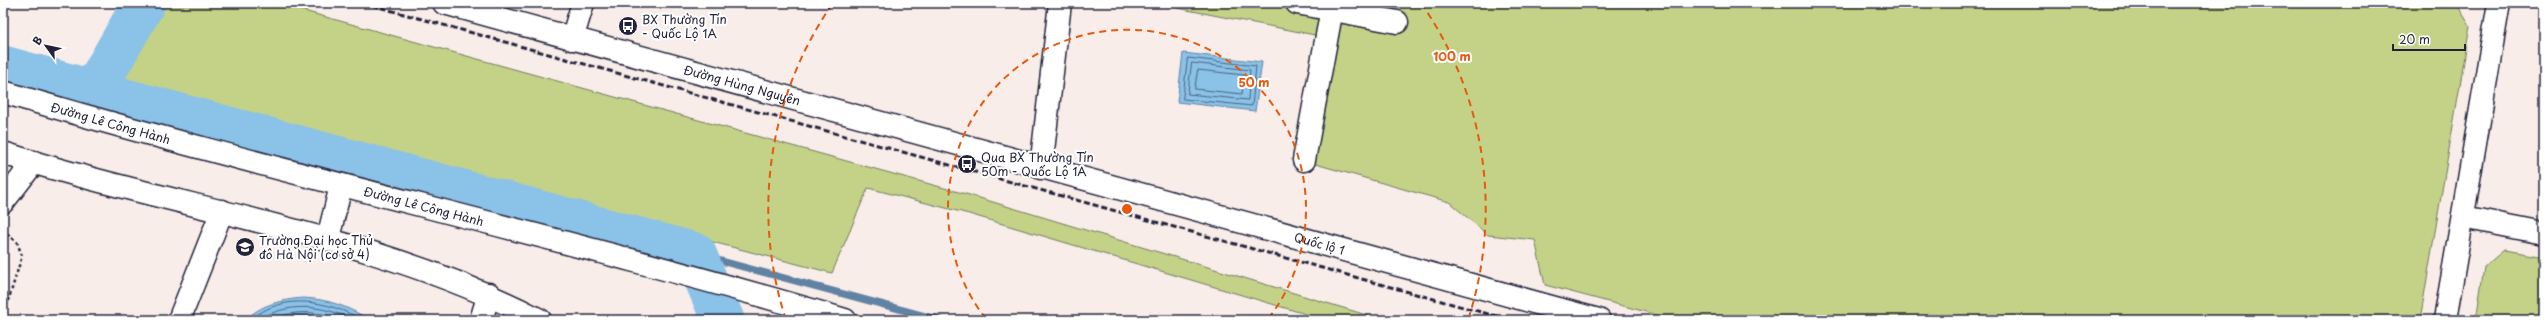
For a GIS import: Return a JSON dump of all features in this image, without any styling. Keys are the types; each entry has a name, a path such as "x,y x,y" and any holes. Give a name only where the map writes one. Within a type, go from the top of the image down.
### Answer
{"main road":[{"name":"Đường Hùng Nguyên","path":"444,3 1040,168"},
{"path":"572,39 583,3"},
{"path":"1040,168 1060,3"},
{"path":"1297,3 1332,6 1397,22"},
{"path":"2445,320 2499,3"},
{"path":"1304,160 1332,6"},
{"name":"Đường Lê Công Hành","path":"3,92 341,186 725,284 845,320"},
{"path":"3,153 328,238 489,294 540,320"},
{"path":"3,202 34,162"},
{"name":"Quốc lộ 1","path":"1040,168 1599,320"},
{"path":"328,238 341,186"},
{"path":"179,320 222,211"},
{"path":"2463,217 2544,233"},
{"path":"481,320 489,294"}],"path":[{"path":"3,230 17,242 22,256 3,318"}],"green space":[{"path":"137,3 275,3 973,196 1383,320 1319,320 1319,318 969,214 868,188 832,273 114,87"},
{"path":"1152,3 1332,3 1325,37"},
{"path":"1340,3 2456,3 2470,26 2420,320 1676,320 1545,285 1535,240 1488,235 1449,202 1312,163"},
{"path":"2504,250 2544,257 2544,320 2476,320 2484,267"}],"water":[{"path":"1183,53 1262,62 1255,111 1177,102"},
{"path":"303,298 338,304 370,320 245,320 258,310 272,304"},
{"path":"723,306 740,312 745,320 729,320"}],"waterway":[{"path":"93,92 144,3"},
{"path":"3,67 695,254 723,320"},
{"path":"695,254 940,320"}],"railway":[{"path":"364,3 1510,320"}],"place":[{"name":"BX Thường Tín - Quốc Lộ 1A","path":"628,26"},
{"name":"Qua BX Thường Tín 50m - Quốc Lộ 1A","path":"967,164"},
{"name":"Trường Đại học Thủ đô Hà Nội (cơ sở 4)","path":"245,247"}]}
